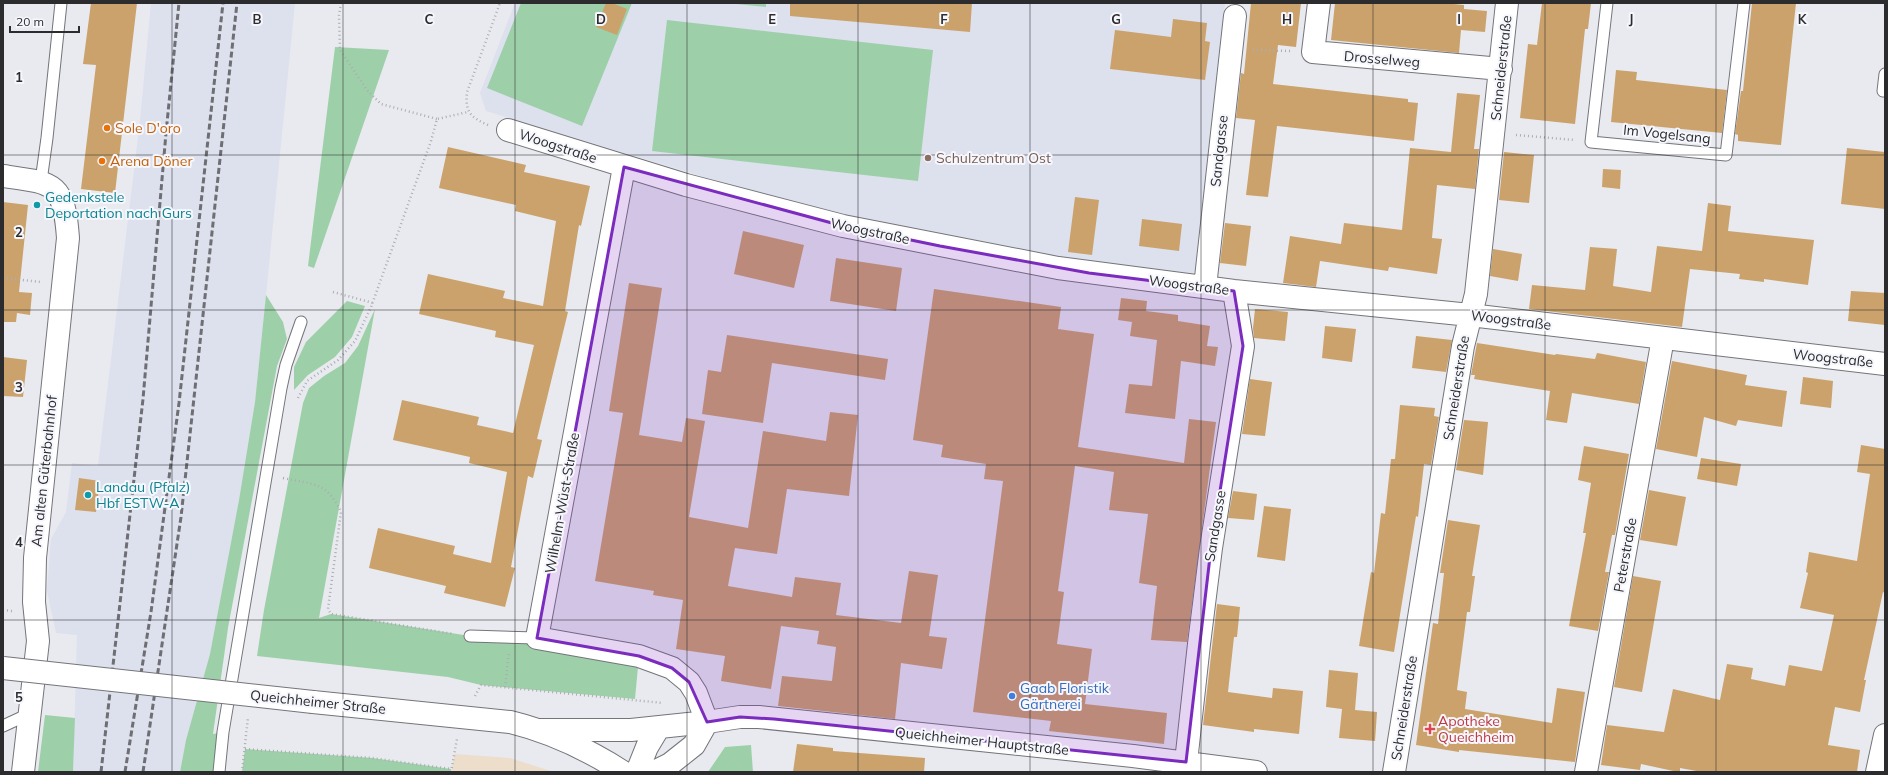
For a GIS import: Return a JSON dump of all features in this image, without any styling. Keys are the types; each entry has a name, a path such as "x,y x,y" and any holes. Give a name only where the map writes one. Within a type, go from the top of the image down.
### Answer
{"street":[{"path":"1313,52 1319,3"},
{"name":"Schneiderstraße","path":"1394,772 1463,346 1476,294 1507,3"},
{"name":"Sandgasse","path":"1204,287 1235,16"},
{"name":"Drosselweg","path":"1313,52 1501,69"},
{"name":"Woogstraße","path":"508,130 624,167 746,201 866,230 1058,268 1234,291 1470,315 1885,364"},
{"name":"Wilhelm-Wüst-Straße","path":"537,638 624,167"},
{"path":"3,176 41,181"},
{"name":"Am alten Güterbahnhof","path":"23,772 28,714 38,641 34,602 35,558 68,238 65,206 60,195 53,188 41,181"},
{"name":"Sandgasse","path":"1186,762 1198,644 1211,548 1243,346 1234,291"},
{"name":"Peterstraße","path":"1586,772 1663,338"},
{"path":"537,638 639,656 672,668 689,682 696,693 707,722 694,745 689,772"},
{"name":"Queichheimer Straße","path":"3,668 510,722 540,730 575,745 623,772"},
{"name":"Queichheimer Hauptstraße","path":"540,730 631,730 740,717 774,719 1186,762 1256,772"},
{"path":"637,772 647,747 659,727"},
{"path":"1878,772 1885,735"},
{"path":"654,772 670,764 694,745"}],"lane":[{"path":"41,181 48,138 61,3"},
{"path":"1591,142 1607,3"},
{"name":"Im Vogelsang","path":"1591,142 1726,155 1744,3"},
{"path":"1885,74 1883,91 1885,91"},
{"path":"219,772 223,732 281,388 286,365 302,322"},
{"path":"470,636 537,638"},
{"path":"3,726 28,714"}],"path":[{"path":"341,3 339,15 340,50 367,90 381,104 436,119 468,112"},
{"path":"500,3 466,92 466,102 468,112 487,125 508,130"},
{"path":"1231,49 1313,52"},
{"path":"297,406 298,398 307,381 338,360 355,341 372,303 431,140 436,119"},
{"path":"1494,132 1591,142"},
{"path":"3,278 64,284"},
{"path":"333,292 372,303"},
{"path":"282,471 281,478 323,487 334,498 341,512 328,609 331,614 470,636"},
{"path":"505,687 511,637"},
{"path":"245,749 372,758 451,770 454,749 464,717 481,685 659,701 666,704"},
{"path":"242,772 248,710"}],"highlighted area":[{"path":"624,167 843,226 940,246 1089,273 1234,291 1243,346 1211,548 1186,762 774,719 740,717 707,722 689,682 672,668 639,656 537,638"}],"shaded area":[{"path":"151,3 295,3 255,402 239,500 210,654 186,740 180,772 73,772 77,635 56,633 47,591 51,539 66,512 72,463 98,466 140,121"},
{"name":"Schulzentrum Ost","path":"515,3 1225,3 1205,263 1188,277 949,243 800,206 486,111 480,93"},
{"path":"455,754 510,758 554,772 451,772"}],"green space":[{"path":"521,3 632,3 582,126 487,88"},
{"path":"726,3 766,3 766,7"},
{"path":"667,20 933,50 918,181 652,151"},
{"path":"335,47 389,50 314,268 308,266"},
{"path":"266,295 283,322 287,339 277,366 228,628 213,734 223,732 219,772 180,772 186,740 210,654 239,500 255,402"},
{"path":"347,301 365,306 352,337 335,357 308,375 294,390 294,367 306,342"},
{"path":"375,309 319,618 331,614 470,636 639,656 635,699 481,685 448,677 257,656 264,610 303,403 309,388 324,376 345,363 358,346"},
{"path":"45,715 75,718 73,772 38,772"},
{"path":"751,745 753,772 708,772 725,747"},
{"path":"245,749 372,758 451,769 451,772 242,772"}],"building":[{"path":"91,3 137,3 115,193 81,189 96,65 83,64"},
{"path":"606,3 612,3 627,9 617,35 596,27"},
{"path":"790,3 972,3 970,32 790,16"},
{"path":"1251,3 1301,3 1296,47 1278,45 1273,84 1408,99 1408,102 1418,103 1414,141 1277,126 1268,197 1246,195 1255,120 1236,118 1241,73 1244,74"},
{"path":"1335,3 1444,3 1464,5 1464,9 1487,11 1485,32 1461,30 1459,53 1331,40"},
{"path":"1542,3 1591,3 1588,29 1585,29 1575,124 1520,118 1528,44 1537,45"},
{"path":"1752,3 1796,3 1781,145 1738,141 1738,135 1735,134 1741,91 1743,91"},
{"path":"1173,19 1207,23 1205,41 1210,42 1205,80 1110,69 1115,30 1171,37"},
{"path":"1616,70 1637,72 1636,80 1727,90 1722,133 1611,122"},
{"path":"1457,93 1480,95 1474,149 1479,149 1475,189 1437,185 1432,238 1442,239 1437,274 1389,267 1388,271 1320,261 1316,287 1283,283 1290,236 1341,244 1344,223 1402,230 1410,148 1451,152"},
{"path":"448,147 526,165 524,172 590,186 581,226 579,225 565,311 568,312 537,439 542,440 533,478 528,476 511,567 515,568 505,607 444,593 446,586 369,568 378,528 455,546 453,554 491,563 507,472 469,463 470,457 393,440 402,400 479,417 477,425 513,433 534,345 495,337 496,331 419,314 428,274 505,291 503,298 543,306 556,221 515,211 516,205 439,188"},
{"path":"1847,148 1885,152 1885,209 1841,204"},
{"path":"1504,152 1534,155 1529,203 1499,200"},
{"path":"1603,169 1621,170 1620,189 1602,187"},
{"path":"1075,197 1099,200 1092,255 1068,252"},
{"path":"3,202 28,205 19,292 32,293 30,315 17,313 16,322 3,322"},
{"path":"1708,203 1731,206 1728,231 1814,240 1808,285 1764,279 1764,282 1739,279 1740,274 1690,269 1682,327 1529,309 1532,285 1585,290 1590,247 1617,249 1613,286 1651,292 1657,246 1702,251"},
{"path":"1142,219 1182,224 1179,251 1139,246"},
{"path":"1225,223 1251,226 1246,266 1220,263"},
{"path":"743,231 804,245 794,288 734,274"},
{"path":"1493,249 1522,254 1518,281 1490,276"},
{"path":"836,258 902,268 896,311 830,301"},
{"path":"629,283 662,288 639,435 682,442 686,418 705,421 689,517 748,528 763,431 826,441 830,412 858,415 849,496 787,489 777,554 735,548 728,586 792,597 795,577 841,583 836,615 901,623 909,571 938,575 929,636 947,638 942,669 901,663 895,719 778,706 782,676 832,681 836,647 817,644 819,631 781,626 771,689 721,681 725,656 676,649 683,600 653,595 654,591 595,581 623,413 609,411"},
{"path":"934,289 1061,307 1058,329 1094,334 1078,447 1184,463 1189,419 1216,422 1187,642 1151,640 1157,586 1139,583 1148,514 1109,510 1114,472 1075,466 1058,591 1064,592 1057,644 1092,649 1085,704 1167,713 1164,744 1049,731 1051,721 973,712 1003,481 984,479 986,464 941,457 943,445 913,440"},
{"path":"1851,291 1885,293 1885,325 1848,321"},
{"path":"1121,298 1147,301 1146,311 1178,315 1178,321 1210,326 1207,346 1218,347 1215,366 1181,361 1175,419 1125,413 1129,384 1152,386 1157,340 1130,336 1132,322 1118,320"},
{"path":"1255,309 1288,312 1285,341 1254,338 1253,328"},
{"path":"1325,326 1356,329 1352,362 1322,358"},
{"path":"727,335 888,359 885,380 772,363 763,423 702,414 708,370 721,372"},
{"path":"1416,336 1452,340 1446,372 1412,368"},
{"path":"1477,343 1555,355 1595,359 1597,353 1646,362 1639,404 1572,393 1567,423 1546,420 1550,391 1474,379 1475,375 1471,375"},
{"path":"3,357 27,360 23,397 3,396"},
{"path":"1672,361 1747,375 1745,385 1787,391 1782,427 1738,420 1736,426 1704,417 1697,457 1656,449"},
{"path":"1803,377 1833,381 1831,408 1800,404"},
{"path":"1250,379 1272,382 1265,436 1242,434"},
{"path":"1400,405 1435,408 1434,416 1439,417 1431,465 1424,464 1418,517 1416,516 1394,652 1359,646 1371,572 1374,573 1381,513 1385,514 1391,459 1395,459"},
{"path":"1464,420 1488,422 1483,475 1456,470"},
{"path":"1861,445 1885,449 1885,593 1883,592 1864,680 1866,680 1860,712 1835,707 1828,745 1860,750 1857,772 1702,772 1680,768 1680,772 1678,772 1641,764 1640,770 1601,765 1607,725 1664,732 1673,689 1720,700 1727,664 1753,668 1751,679 1785,686 1789,665 1822,671 1834,615 1800,608 1808,573 1806,572 1809,552 1857,561 1870,474 1857,472"},
{"path":"1584,446 1629,454 1615,535 1612,535 1605,572 1609,572 1598,631 1569,626 1586,533 1583,533 1591,483 1578,480"},
{"path":"1701,458 1741,464 1737,486 1697,479"},
{"name":"Landau (Pfalz) Hbf ESTW-A","path":"79,478 100,481 96,512 75,510"},
{"path":"1649,490 1686,497 1677,546 1640,540"},
{"path":"1233,491 1257,494 1254,520 1228,518"},
{"path":"1264,506 1291,509 1285,561 1257,557"},
{"path":"1448,520 1480,525 1472,576 1475,576 1470,612 1467,612 1457,690 1467,692 1465,709 1552,723 1557,688 1585,692 1575,762 1459,750 1459,752 1416,745 1433,623 1438,624 1444,573 1440,573"},
{"path":"1633,576 1661,581 1642,692 1614,687"},
{"path":"1217,604 1240,607 1237,637 1234,637 1228,692 1272,698 1273,688 1303,691 1299,734 1254,729 1254,732 1203,725"},
{"path":"1329,670 1358,673 1355,710 1377,712 1375,741 1339,738 1342,709 1326,707"},
{"path":"797,744 833,748 833,751 925,758 924,772 793,772"}],"railway":[{"path":"101,772 143,399 179,3"},
{"path":"125,772 151,612 179,403 223,3"},
{"path":"143,772 181,517 237,3"}],"place":[{"name":"Sole D'oro","path":"107,128"},
{"name":"Schulzentrum Ost","path":"928,158"},
{"name":"Arena Döner","path":"102,161"},
{"name":"Gedenkstele Deportation nach Gurs","path":"37,205"},
{"name":"Landau (Pfalz) Hbf ESTW-A","path":"88,495"},
{"name":"Gaab Floristik Gärtnerei","path":"1012,696"},
{"name":"Apotheke Queichheim","path":"1430,729"}]}
